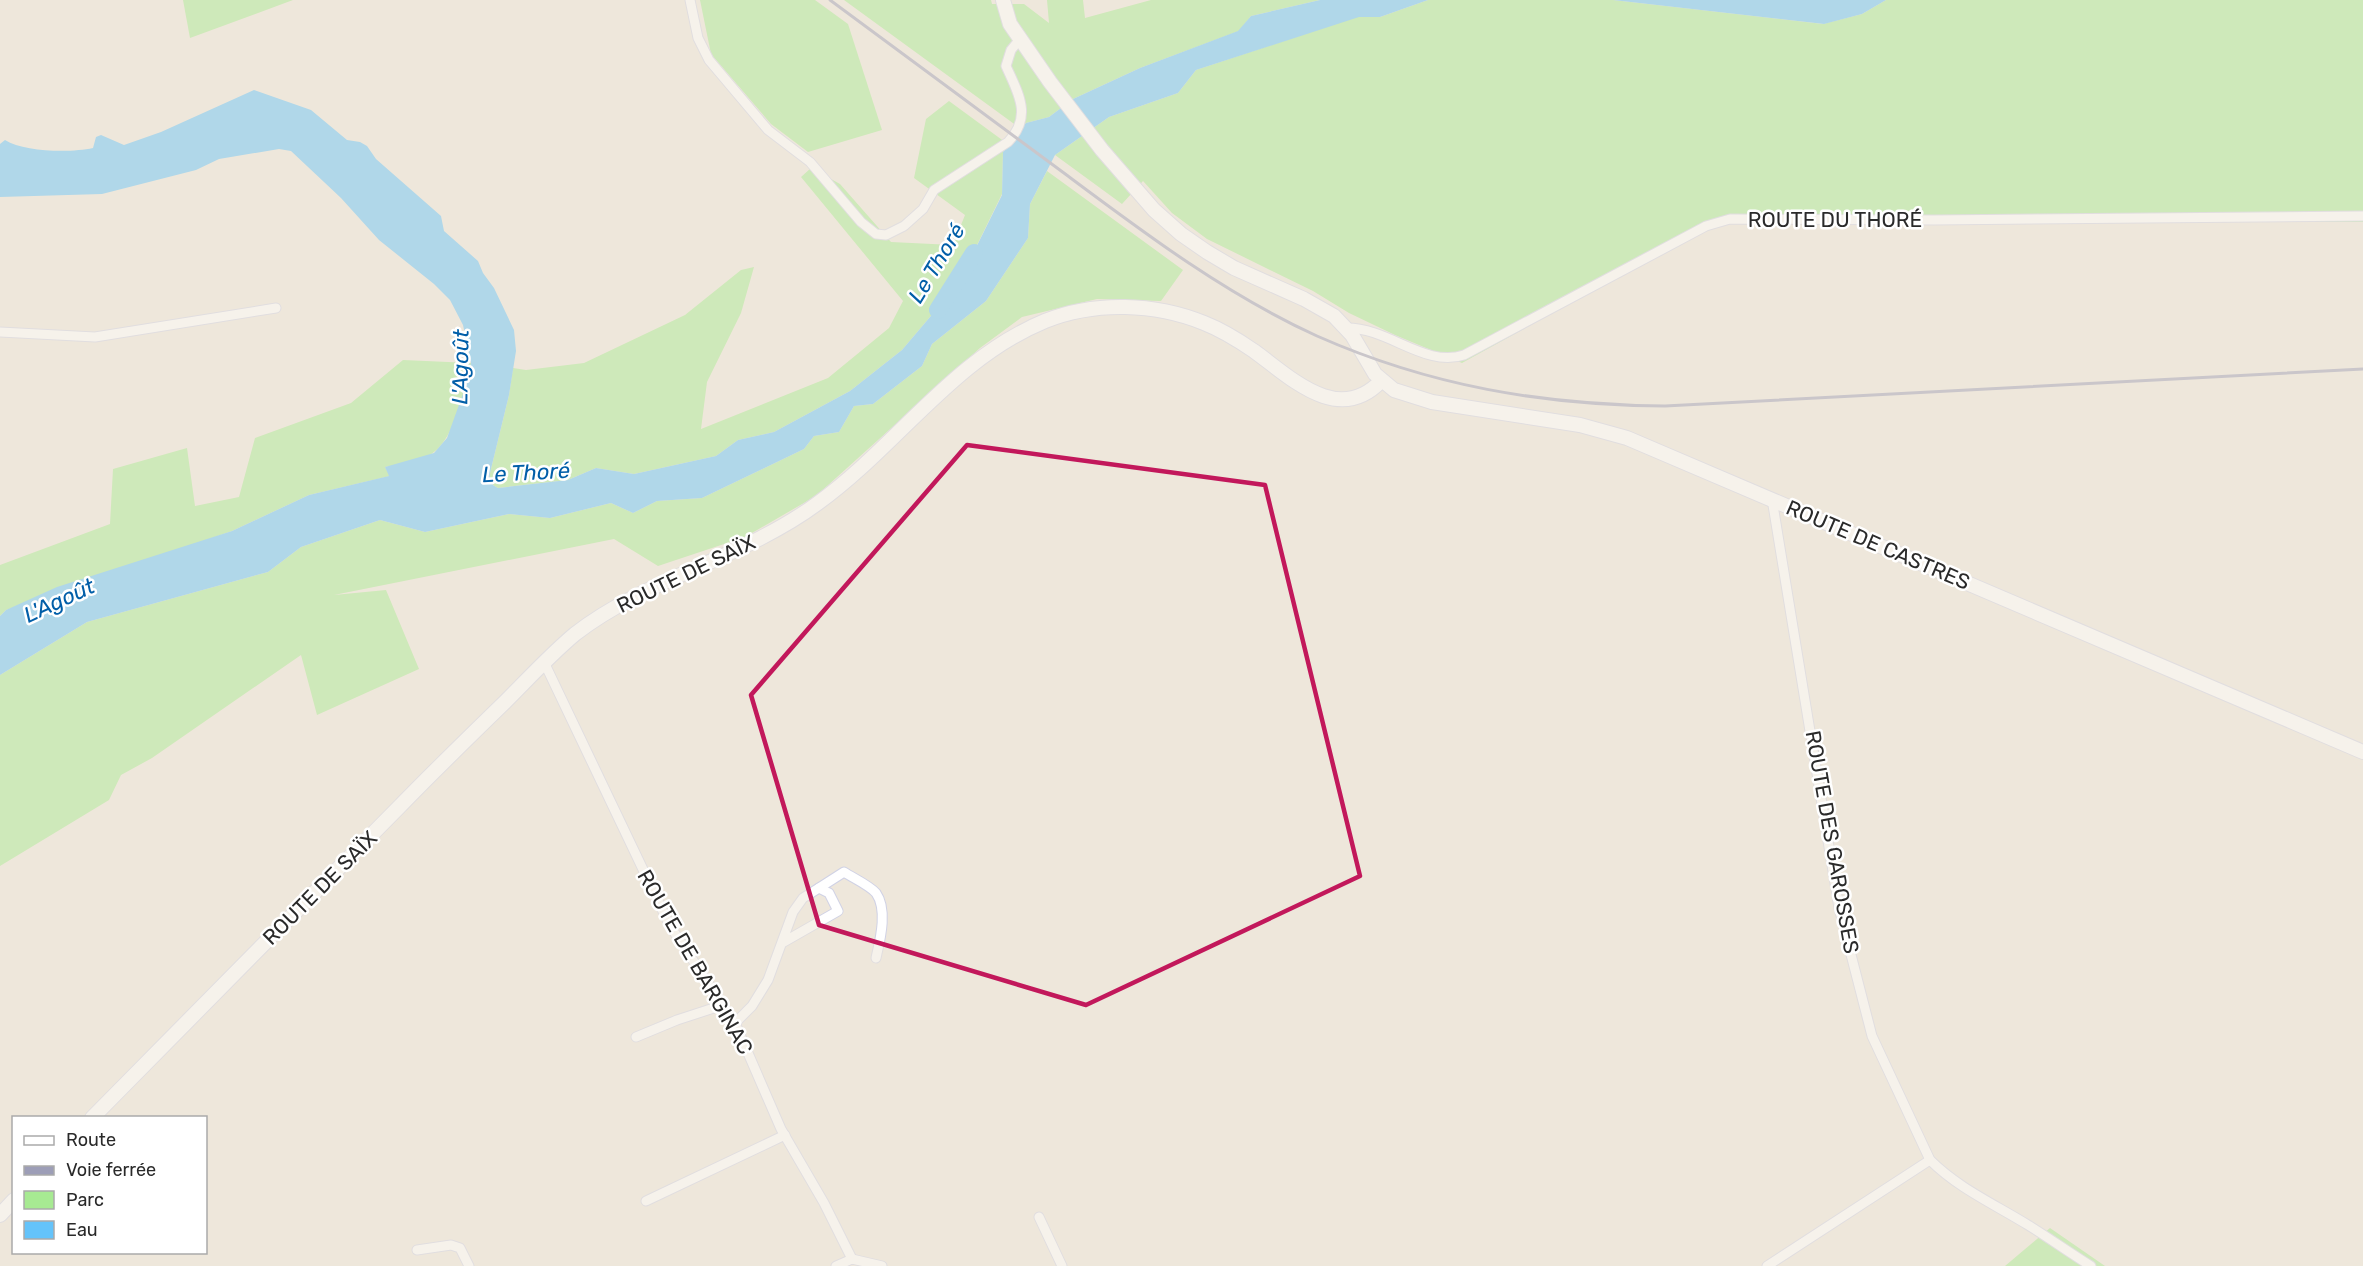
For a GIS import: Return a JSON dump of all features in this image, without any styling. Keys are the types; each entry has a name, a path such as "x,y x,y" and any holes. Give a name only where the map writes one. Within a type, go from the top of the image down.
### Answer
{"street":[{"path":"690,0 702,50 768,130 810,162 861,222 876,234 886,235 904,226 923,209 934,190 1008,142 1017,133 1022,117 1022,101 1006,66 1011,50 1020,39"},
{"path":"1003,0 1010,24 1050,82 1102,150 1154,210 1188,239 1234,268 1322,308 1347,328 1381,381"},
{"name":"ROUTE DU THORÉ","path":"1347,328 1378,333 1435,357 1455,358 1707,226 1730,219 1934,220 2363,216"},
{"name":"ROUTE DE SAÏX","path":"94,1116 544,663 576,634 603,615 798,518 847,480 977,359 1014,336 1048,320 1092,309 1135,307 1192,318 1236,339 1295,382 1320,395 1330,398 1352,397 1376,386 1381,381"},
{"path":"0,332 95,337 276,308"},
{"name":"ROUTE DE CASTRES","path":"1381,381 1403,394 1432,402 1580,425 1627,438 2363,752"},
{"name":"ROUTE DES GAROSSES","path":"1772,499 1839,908 1872,1036 1930,1160 1946,1176 1967,1190 2028,1225 2091,1266"},
{"name":"ROUTE DE BARGINAC","path":"544,663 670,926 735,1023 785,1135 824,1203 852,1259"},
{"path":"735,1023 752,1006 768,980 793,912 803,898 844,872 876,893 882,914 881,936 876,958"},
{"path":"782,943 838,911 829,893 819,888"},
{"path":"636,1037 677,1020 723,1005"},
{"path":"646,1201 785,1135"},
{"path":"1767,1266 1930,1160"},
{"path":"0,1215 12,1202"},
{"path":"1039,1217 1062,1266"},
{"path":"417,1250 451,1245 460,1248 469,1266"},
{"path":"836,1266 852,1259 877,1265"}],"highlighted area":[{"path":"967,445 1265,485 1360,876 1086,1005 819,925 751,695"}],"green space":[{"path":"183,0 293,0 190,38"},
{"path":"700,0 815,0 848,24 882,130 808,152 771,124 711,54"},
{"path":"844,0 991,0 992,4 1024,4 1049,23 1047,0 1083,0 1085,18 1151,0 1320,0 1251,16 1239,31 1140,68 1073,99 1049,117 1026,123 1021,129"},
{"path":"1428,0 1613,0 1823,24 1862,14 1886,0 2363,0 2363,222 1742,219 1712,225 1462,363 1349,313 1313,291 1207,239 1172,213 1143,181 1122,204 1055,155 1109,117 1178,93 1196,70 1359,16 1380,17"},
{"path":"949,101 1009,145 1003,152 1002,194 958,284 902,350 850,391 774,432 738,440 716,456 634,474 596,468 568,480 498,488 492,484 490,473 509,395 513,368 526,370 584,363 685,315 741,270 754,267 741,313 707,382 701,429 828,378 889,328 903,301 801,177 811,168 840,184 891,242 953,245 965,215 914,178 926,119"},
{"path":"1047,171 1183,270 1161,301 1097,299 1022,317 980,348 816,496 745,537 658,566 614,539 334,595 386,590 419,669 317,715 301,655 152,758 121,775 109,800 0,866 0,675 87,622 268,572 301,547 380,520 425,532 509,514 550,518 611,503 633,513 657,501 702,498 804,449 814,436 839,432 854,406 873,404 922,366 932,344 986,301 1028,238 1030,204"},
{"path":"403,360 471,363 463,398 453,424 441,445 430,455 411,462 385,467 390,476 309,495 232,531 6,610 0,616 0,565 110,524 113,469 187,448 195,506 239,497 255,438 351,403"},
{"path":"2050,1228 2105,1266 2005,1266"}],"water":[{"name":"L'Agoût","path":"1320,0 1428,0 1380,17 1359,17 1196,70 1178,93 1109,117 1055,155 1030,204 1028,238 986,301 932,344 922,366 873,404 854,406 839,432 814,436 804,449 702,498 657,501 633,513 611,503 550,518 509,514 425,532 380,520 301,547 268,572 87,622 0,675 0,616 6,610 57,587 232,531 309,495 389,476 385,467 434,453 447,438 468,380 471,363 463,325 450,300 434,284 379,240 341,198 291,151 279,149 219,159 196,170 102,194 0,197 0,144 5,140 35,149 72,151 93,148 96,137 101,135 124,145 161,132 254,90 311,110 347,140 360,142 367,146 376,159 441,216 444,231 478,261 483,273 494,288 514,330 516,351 509,395 490,473 492,484 498,488 568,480 596,468 634,474 716,456 738,440 774,432 850,391 902,350 958,284 1002,195 1003,152 1026,123 1049,117 1073,99 1140,68 1238,31 1251,16"},
{"path":"1613,0 1886,0 1862,14 1824,24"}],"waterway":[{"name":"Le Thoré","path":"938,310 974,253"}],"railway":[{"path":"830,0 1128,220 1219,283 1317,336 1402,368 1444,380 1531,397 1619,405 1665,406 2363,369"}]}
